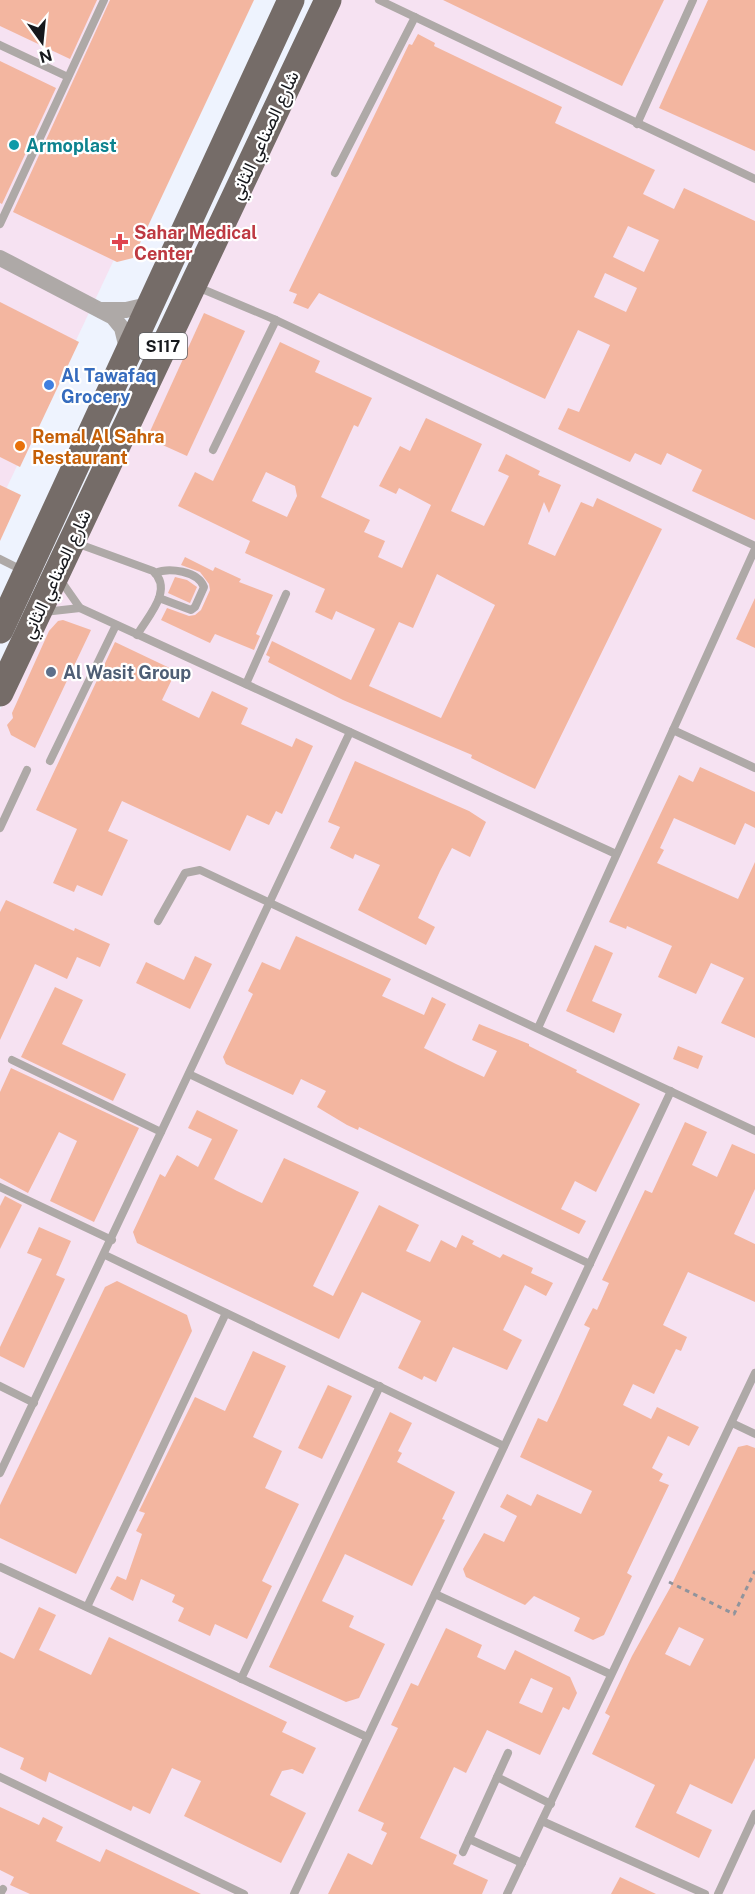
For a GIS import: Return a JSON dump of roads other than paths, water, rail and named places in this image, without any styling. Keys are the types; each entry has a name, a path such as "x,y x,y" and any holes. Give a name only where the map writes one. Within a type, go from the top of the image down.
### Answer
{"main road":[{"name":"شارع الصناعي الثاني","path":"0,693 328,0"},
{"name":"شارع الصناعي الثاني","path":"0,630 152,304 281,7"}],"street":[{"path":"0,258 101,310 122,328 128,355"},
{"path":"101,310 126,310 152,304"}],"lane":[{"path":"0,224 104,0"},
{"path":"379,0 755,178"},
{"path":"638,124 693,0"},
{"path":"334,173 415,17"},
{"path":"0,45 68,77"},
{"path":"193,285 276,320 755,547 538,1028"},
{"path":"213,450 276,320"},
{"path":"71,541 155,573 176,570 199,579 204,587 195,607 191,610 159,598"},
{"path":"0,559 27,573"},
{"path":"57,573 69,596 80,608 616,854"},
{"path":"137,634 159,598 162,587 155,573"},
{"path":"246,684 286,594"},
{"path":"38,615 50,610 80,608"},
{"path":"50,761 116,625"},
{"path":"673,730 755,768"},
{"path":"0,1473 105,1255 350,732"},
{"path":"0,828 3,813 27,770"},
{"path":"158,921 182,877 190,870 200,870 755,1131"},
{"path":"12,1059 161,1132"},
{"path":"189,1074 590,1264"},
{"path":"294,1894 671,1091"},
{"path":"0,1187 112,1240"},
{"path":"105,1255 504,1446"},
{"path":"87,1607 226,1313"},
{"path":"507,1894 755,1373"},
{"path":"0,1386 34,1403"},
{"path":"241,1679 380,1386"},
{"path":"732,1423 755,1434"},
{"path":"0,1567 367,1737"},
{"path":"435,1594 610,1674"},
{"path":"463,1852 508,1753"},
{"path":"497,1777 551,1804"},
{"path":"0,1778 244,1894"},
{"path":"718,1894 755,1814"},
{"path":"542,1821 705,1894"},
{"path":"468,1839 522,1863"}],"place":[{"name":"Armoplast","path":"14,145"},
{"name":"Sahar Medical Center","path":"120,242"},
{"name":"Al Tawafaq Grocery","path":"49,385"},
{"name":"Remal Al Sahra Restaurant","path":"20,446"},
{"name":"Al Wasit Group","path":"51,672"}]}
